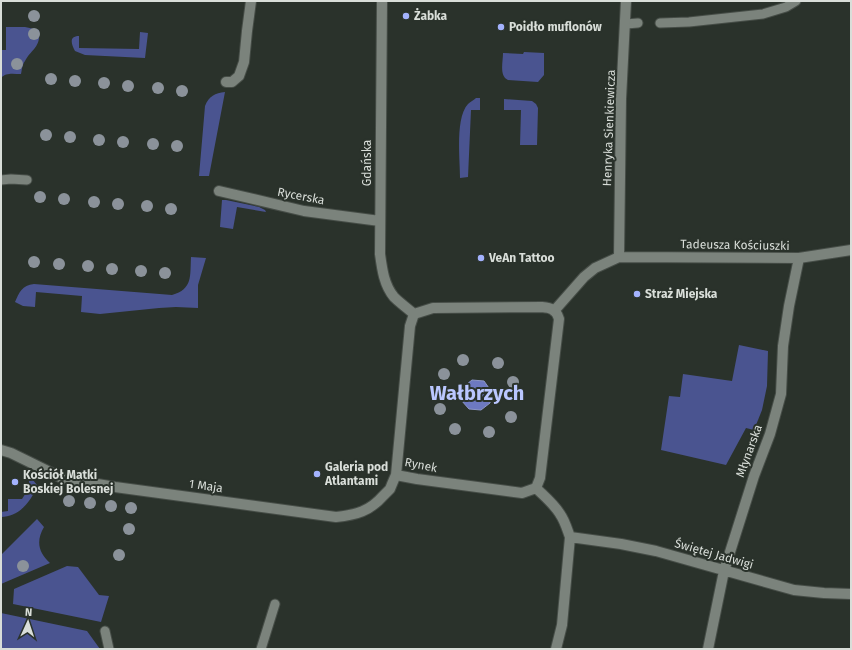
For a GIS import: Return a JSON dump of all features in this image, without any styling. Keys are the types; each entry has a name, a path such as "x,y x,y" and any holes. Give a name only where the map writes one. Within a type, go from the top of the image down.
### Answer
{"street":[{"path":"226,82 232,82 239,76 244,62 251,1"},
{"name":"Gdańska","path":"382,1 380,254 382,270 387,285 394,296 414,314"},
{"name":"Henryka Sienkiewicza","path":"619,257 621,99 626,1"},
{"name":"Rycerska","path":"218,191 304,211 380,221"},
{"name":"Tadeusza Kościuszki","path":"619,257 800,258 851,250"},
{"path":"554,310 584,277 595,268 619,257"},
{"name":"Młynarska","path":"708,649 724,571 754,476 770,434 781,394 784,339 789,306 800,258"},
{"path":"414,314 433,308 542,307 554,310 558,314 559,319 540,478 536,488 560,513 570,537 562,625 556,649"},
{"name":"Rynek","path":"414,314 410,326 396,475 522,493 536,488"},
{"name":"1 Maja","path":"1,450 12,453 62,478 115,487 336,516 348,516 359,513 376,504 389,489 396,475"},
{"name":"Świętej Jadwigi","path":"570,537 656,551 794,590 851,594"}],"lane":[{"path":"660,23 689,22 763,14 786,8 796,1"},
{"path":"626,24 638,23"},
{"path":"1,180 27,180"},
{"path":"261,649 275,604"},
{"path":"105,631 109,649"}],"shaded area":[{"path":"6,27 25,27 39,30 39,36 37,45 27,57 21,74 8,74 1,78 1,50 6,50"},
{"path":"140,32 148,33 145,58 85,55 75,51 72,43 72,39 74,37 79,36 79,48 139,49"},
{"path":"524,52 544,53 544,75 538,82 508,80 503,75 503,53 523,54"},
{"path":"225,92 209,176 199,176 205,106 208,100 213,96 218,93"},
{"path":"476,98 480,98 480,110 471,110 468,177 460,178 459,139 461,119 468,104"},
{"path":"504,99 532,101 536,104 538,108 537,145 520,145 521,110 504,110"},
{"path":"222,200 259,207 266,212 237,207 233,229 220,227"},
{"path":"191,257 206,258 198,285 198,308 159,308 100,314 81,312 82,296 36,292 35,307 23,306 15,302 24,288 34,284 172,295 184,289 189,281"},
{"path":"739,345 768,351 767,386 762,410 754,430 746,428 726,465 661,450 669,396 680,397 683,374 732,381"},
{"path":"472,380 484,381 491,391 490,403 481,410 469,409 461,400 462,388"},
{"path":"29,475 37,485 32,497 19,511 8,516 1,517 1,512 8,511 8,499 22,499 29,488"},
{"path":"37,519 44,527 41,532 39,542 41,550 43,555 50,563 1,584 1,555"},
{"path":"67,566 78,567 99,595 109,596 101,622 13,604 14,589"},
{"path":"1,613 87,631 100,649 1,649"}],"place":[{"name":"Żabka","path":"406,16"},
{"name":"Poidło muflonów","path":"501,27"},
{"name":"VeAn Tattoo","path":"481,258"},
{"name":"Straż Miejska","path":"637,294"},
{"name":"Galeria pod Atlantami","path":"317,474"},
{"name":"Kościół Matki Boskiej Bolesnej","path":"15,482"}],"district":[{"name":"Wałbrzych","path":"477,393"}]}
